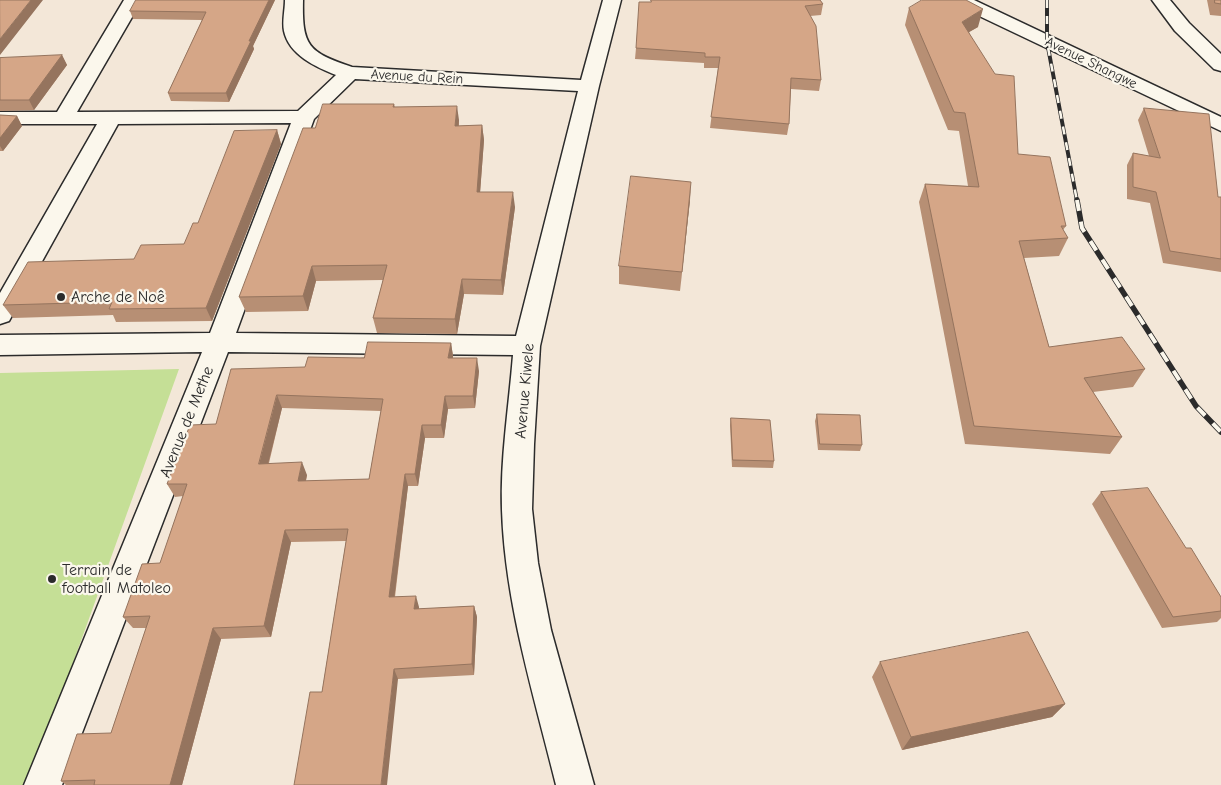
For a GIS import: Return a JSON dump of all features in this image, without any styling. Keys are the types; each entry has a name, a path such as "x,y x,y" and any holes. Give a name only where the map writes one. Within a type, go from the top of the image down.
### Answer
{"street":[{"path":"63,118 133,0"},
{"name":"Avenue du Rein","path":"294,0 294,34 308,54 334,68 350,73 589,86"},
{"name":"Avenue Kiwele","path":"575,785 534,630 522,563 517,509 527,346 589,86 612,0"},
{"name":"Avenue Shangwe","path":"960,0 1221,125"},
{"path":"1161,0 1182,27 1221,65"},
{"name":"Avenue de Methe","path":"43,785 219,342 304,117 318,101 350,73"},
{"path":"0,118 304,117"},
{"path":"0,315 111,118"},
{"path":"0,345 219,342 527,346"}],"green space":[{"name":"Terrain de football Matoleo","path":"179,369 29,785 0,785 0,373"}],"building":[{"path":"0,0 31,0 0,39"},
{"path":"136,0 269,0 226,93 168,93 206,12 130,11"},
{"path":"651,0 820,0 823,4 805,6 816,26 821,80 791,78 789,124 711,117 720,57 705,57 705,53 636,48 639,2 651,2"},
{"path":"922,0 966,0 983,9 962,22 995,74 1014,76 1018,154 1050,157 1066,226 1061,226 1068,238 1019,241 1049,347 1122,337 1145,369 1084,378 1122,437 974,426 925,184 979,187 965,113 954,112 909,8"},
{"path":"1215,0 1221,0 1221,4 1215,3"},
{"path":"62,55 29,100 0,100 0,58"},
{"path":"323,104 394,104 393,107 457,106 455,126 482,125 477,192 513,192 501,280 462,279 455,319 373,318 387,265 312,266 303,296 239,297 303,128 315,128"},
{"path":"1144,108 1209,114 1218,197 1221,197 1221,259 1170,251 1156,192 1133,187 1133,153 1160,158"},
{"path":"0,115 17,116 0,138"},
{"path":"277,130 206,308 109,309 112,302 3,305 28,262 134,259 141,245 184,244 193,223 198,223 234,131"},
{"path":"631,176 691,182 682,272 619,266"},
{"path":"368,342 451,343 448,358 477,358 473,396 445,396 441,425 422,425 415,474 405,474 389,597 416,596 414,609 474,606 472,664 394,669 381,785 294,785 310,692 322,692 348,529 285,530 264,626 213,628 170,785 94,785 95,780 61,781 77,734 111,733 150,616 123,617 142,564 160,563 187,484 167,484 190,425 216,424 231,369 305,367 308,357 364,358","holes":["277,395 383,399 369,479 298,481 302,462 259,464"]},
{"path":"817,414 860,415 862,445 820,444"},
{"path":"731,418 770,420 774,461 733,460"},
{"path":"1148,488 1186,548 1191,548 1221,597 1221,611 1173,617 1101,492"},
{"path":"1028,632 1065,704 911,737 880,662"}],"railway":[{"path":"1047,0 1047,42 1077,201"},
{"path":"1077,200 1082,228 1196,406 1221,432"}],"place":[{"name":"Arche de Noê","path":"61,297"},
{"name":"Terrain de football Matoleo","path":"52,579"}]}
